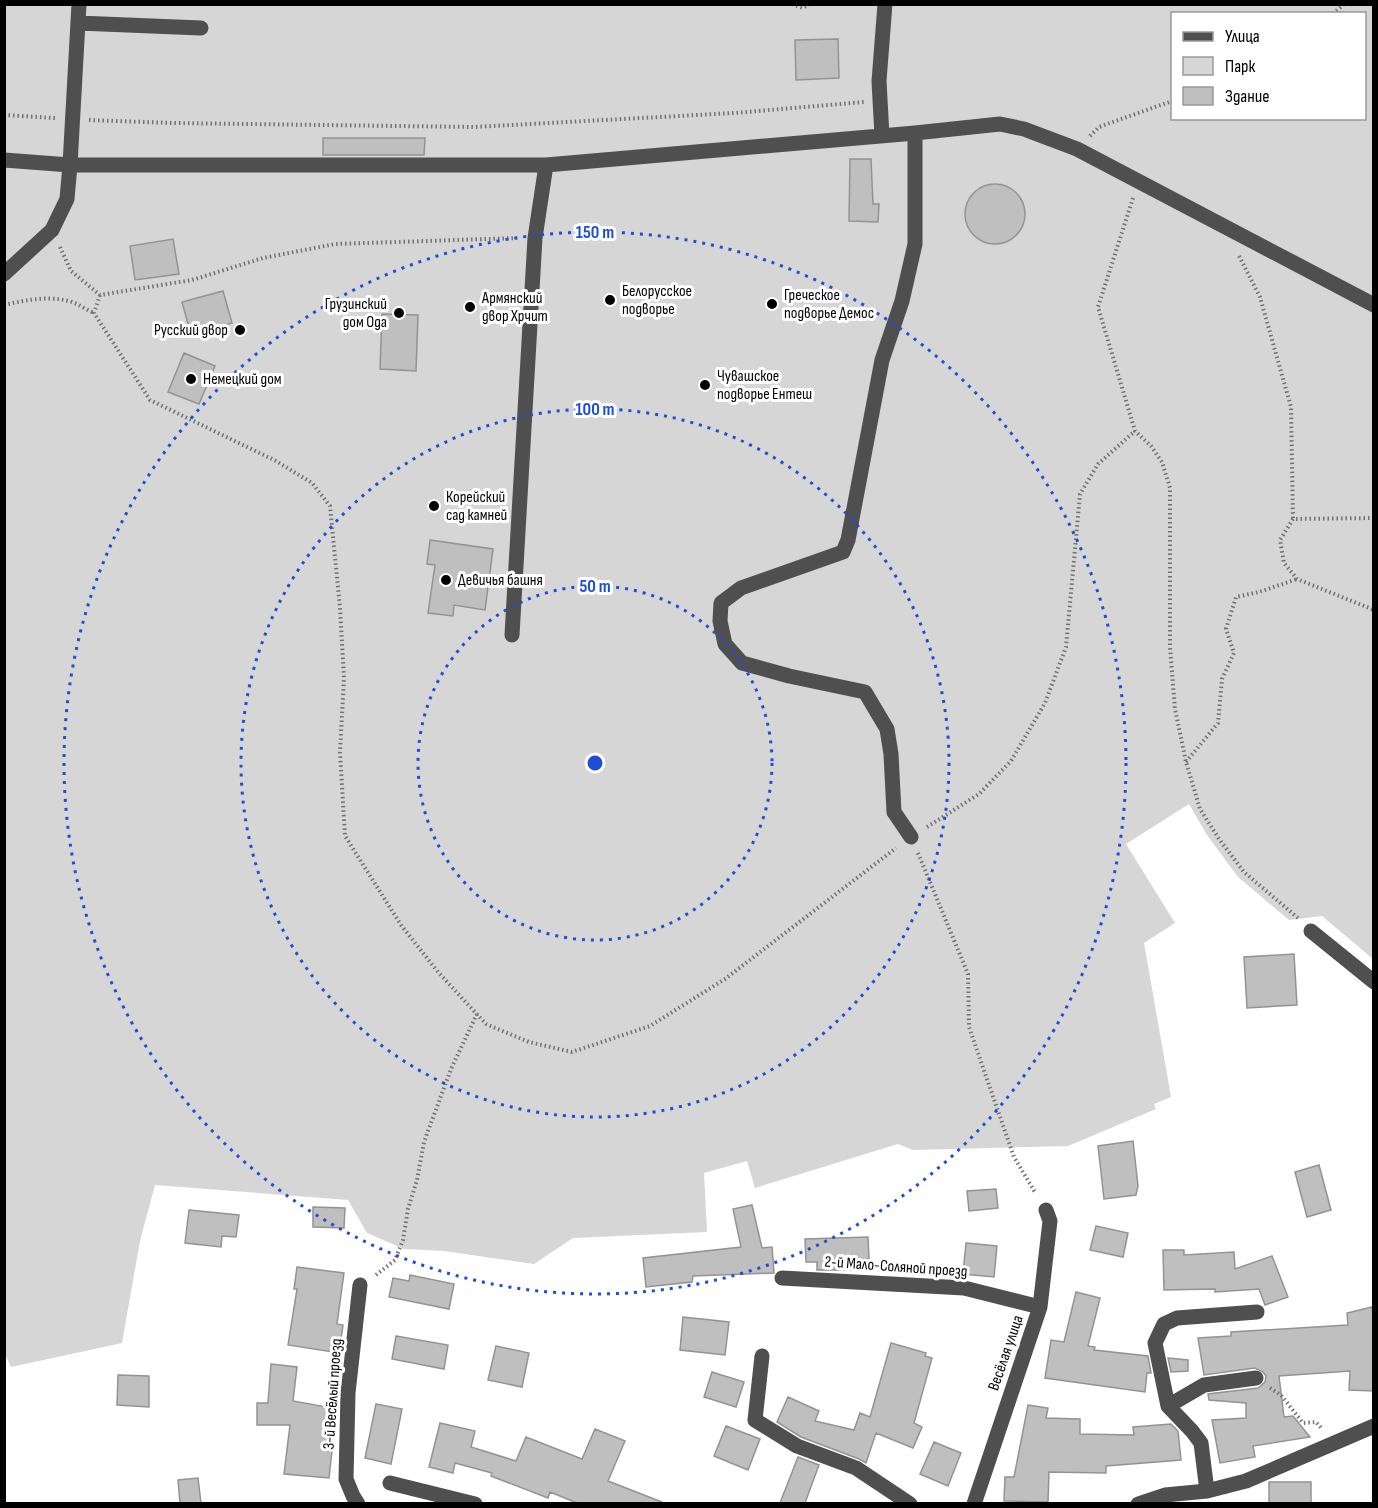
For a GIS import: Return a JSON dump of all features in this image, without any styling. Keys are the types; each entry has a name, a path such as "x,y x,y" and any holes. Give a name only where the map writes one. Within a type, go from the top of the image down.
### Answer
{"street":[{"path":"4,274 52,230 67,198 79,4"},
{"path":"882,136 879,81 885,4"},
{"path":"78,22 201,27"},
{"path":"4,160 70,165 546,165 915,134 1000,124 1024,129 1077,149 1374,305"},
{"path":"911,837 894,812 891,754 887,729 865,692 789,676 742,663 725,645 720,621 721,603 741,588 843,552 848,540 882,360 902,301 915,244 915,134"},
{"path":"512,635 536,238 546,165"},
{"path":"1311,931 1374,982"},
{"name":"Весёлая улица","path":"974,1503 1040,1307 1050,1221 1046,1210"},
{"name":"2-й Мало-Соляной проезд","path":"782,1278 964,1288 1040,1307"},
{"name":"3-й Весёлый проезд","path":"358,1503 346,1479 348,1394 360,1285"},
{"path":"1208,1491 1201,1443 1168,1406 1155,1343 1164,1324 1177,1318 1257,1312"},
{"path":"762,1356 755,1420 797,1446 856,1468 910,1503"},
{"path":"1168,1406 1204,1385 1256,1378"},
{"path":"1138,1503 1165,1495 1208,1491 1246,1481 1374,1426"},
{"path":"390,1483 475,1503"}],"path":[{"path":"792,4 803,8 810,4"},
{"path":"4,115 172,123 474,127 734,113 880,100"},
{"path":"1077,149 1099,127 1171,102"},
{"path":"1138,182 1098,307 1135,431 1151,446 1162,462 1170,488 1170,647 1175,709 1186,762 1200,809 1219,839 1244,872 1311,931"},
{"path":"1223,226 1260,297 1291,407 1293,519 1280,540 1284,563 1298,579 1374,610"},
{"path":"52,230 71,271 100,295 192,280 263,258 335,244 536,238"},
{"path":"94,313 100,295"},
{"path":"4,306 47,298 71,302 94,313 150,400 276,461 312,483 330,506 344,678 340,752 345,836 401,925 438,972 486,1024 529,1042 572,1052 650,1026 725,979 911,837 980,794 1011,761 1045,703 1066,647 1080,494 1098,464 1135,431"},
{"path":"1293,519 1374,518"},
{"path":"1186,762 1218,723 1222,678 1234,653 1226,629 1236,597 1298,579"},
{"path":"911,837 968,974 969,1027 1014,1157 1046,1210"},
{"path":"360,1285 380,1273 394,1260 404,1240 408,1209 417,1180 424,1142 451,1069 477,1014"},
{"path":"1256,1378 1281,1395 1303,1423 1316,1422 1335,1443"}],"green space":[{"path":"4,5 1373,5 1373,959 1322,916 1289,920 1238,877 1207,835 1189,804 1126,844 1175,923 1144,943 1171,1097 1154,1104 1156,1109 1068,1146 913,1150 898,1144 755,1188 747,1161 704,1173 707,1232 573,1238 534,1264 444,1251 404,1249 367,1233 348,1200 155,1185 140,1241 122,1343 11,1367 4,1352"}],"building":[{"path":"838,39 839,78 796,80 795,40"},
{"path":"323,138 425,138 424,155 323,155"},
{"path":"850,159 871,159 873,204 879,204 878,222 849,221"},
{"path":"995,184 1012,189 1020,197 1025,214 1020,231 1012,239 995,244 978,239 970,231 965,214 970,197 978,189"},
{"path":"173,239 179,274 135,280 130,246"},
{"path":"223,291 232,323 191,335 182,302"},
{"path":"382,314 418,315 416,371 380,369"},
{"name":"Немецкий дом","path":"184,353 215,366 199,404 168,392"},
{"name":"Девичья башня","path":"430,540 493,549 485,610 454,605 453,616 428,613 435,565 427,564"},
{"path":"1294,954 1297,1005 1247,1008 1244,957"},
{"path":"1133,1141 1138,1186 1136,1195 1104,1199 1098,1146"},
{"path":"1319,1165 1331,1210 1307,1217 1295,1172"},
{"path":"996,1189 998,1208 969,1211 967,1191"},
{"path":"752,1205 762,1248 772,1247 774,1273 693,1276 692,1282 646,1287 643,1258 741,1247 733,1209"},
{"path":"313,1207 345,1208 344,1228 313,1227"},
{"path":"189,1210 239,1215 236,1237 222,1236 221,1247 185,1243"},
{"path":"1096,1226 1128,1233 1123,1257 1090,1250"},
{"path":"868,1237 869,1259 863,1259 864,1270 817,1270 817,1262 806,1262 805,1239"},
{"path":"966,1243 997,1246 994,1277 963,1274"},
{"path":"1163,1250 1184,1250 1184,1255 1234,1252 1235,1269 1272,1256 1288,1297 1265,1305 1259,1289 1215,1292 1215,1289 1164,1290"},
{"path":"297,1267 344,1273 337,1324 343,1325 339,1353 288,1345 297,1289 294,1289"},
{"path":"410,1275 454,1284 449,1309 389,1297 393,1278 409,1281"},
{"path":"1076,1292 1100,1298 1088,1346 1095,1347 1094,1350 1148,1356 1151,1373 1147,1373 1145,1392 1045,1378 1051,1340 1064,1342"},
{"path":"1372,1307 1374,1391 1349,1390 1350,1371 1279,1376 1284,1417 1293,1416 1310,1437 1253,1446 1255,1457 1220,1463 1212,1420 1246,1418 1246,1403 1209,1400 1208,1394 1258,1388 1265,1382 1266,1376 1255,1368 1204,1375 1198,1338 1231,1336 1231,1332 1348,1325 1347,1313"},
{"path":"683,1317 729,1322 725,1355 680,1350"},
{"path":"396,1336 448,1345 444,1369 392,1359"},
{"path":"891,1343 926,1353 925,1356 932,1358 914,1423 922,1427 913,1448 876,1433 866,1463 801,1437 777,1422 788,1397 819,1411 815,1421 854,1430 860,1413 870,1417"},
{"path":"496,1346 529,1353 522,1387 488,1380"},
{"path":"1168,1358 1188,1360 1188,1371 1171,1372"},
{"path":"271,1364 297,1367 293,1401 332,1408 325,1451 332,1451 329,1478 284,1474 290,1425 257,1425 257,1403 268,1403"},
{"path":"712,1372 744,1382 736,1407 704,1397"},
{"path":"118,1375 149,1376 149,1407 117,1405"},
{"path":"376,1404 402,1409 391,1464 365,1458"},
{"path":"1028,1405 1048,1408 1046,1418 1080,1419 1080,1434 1134,1435 1133,1427 1171,1424 1178,1431 1181,1460 1106,1466 1106,1473 1049,1472 1048,1502 1004,1501 1005,1477 1014,1477"},
{"path":"440,1423 475,1431 471,1447 516,1461 526,1437 582,1459 595,1429 625,1441 608,1481 662,1503 577,1503 550,1492 548,1498 491,1476 492,1473 455,1463 453,1473 429,1467"},
{"path":"726,1426 760,1439 748,1470 714,1456"},
{"path":"934,1442 961,1453 948,1486 920,1474"},
{"path":"798,1457 819,1465 805,1503 780,1503"},
{"path":"198,1478 201,1503 180,1503 178,1480"},
{"path":"1269,1482 1311,1482 1311,1503 1269,1503"}],"place":[{"name":"Белорусское подворье","path":"610,300"},
{"name":"Греческое подворье Демос","path":"772,304"},
{"name":"Армянский двор Хрчит","path":"470,307"},
{"name":"Грузинский дом Ода","path":"399,313"},
{"name":"Русский двор","path":"240,330"},
{"name":"Немецкий дом","path":"191,379"},
{"name":"Чувашское подворье Ентеш","path":"705,385"},
{"name":"Корейский сад камней","path":"434,506"},
{"name":"Девичья башня","path":"446,580"}]}
